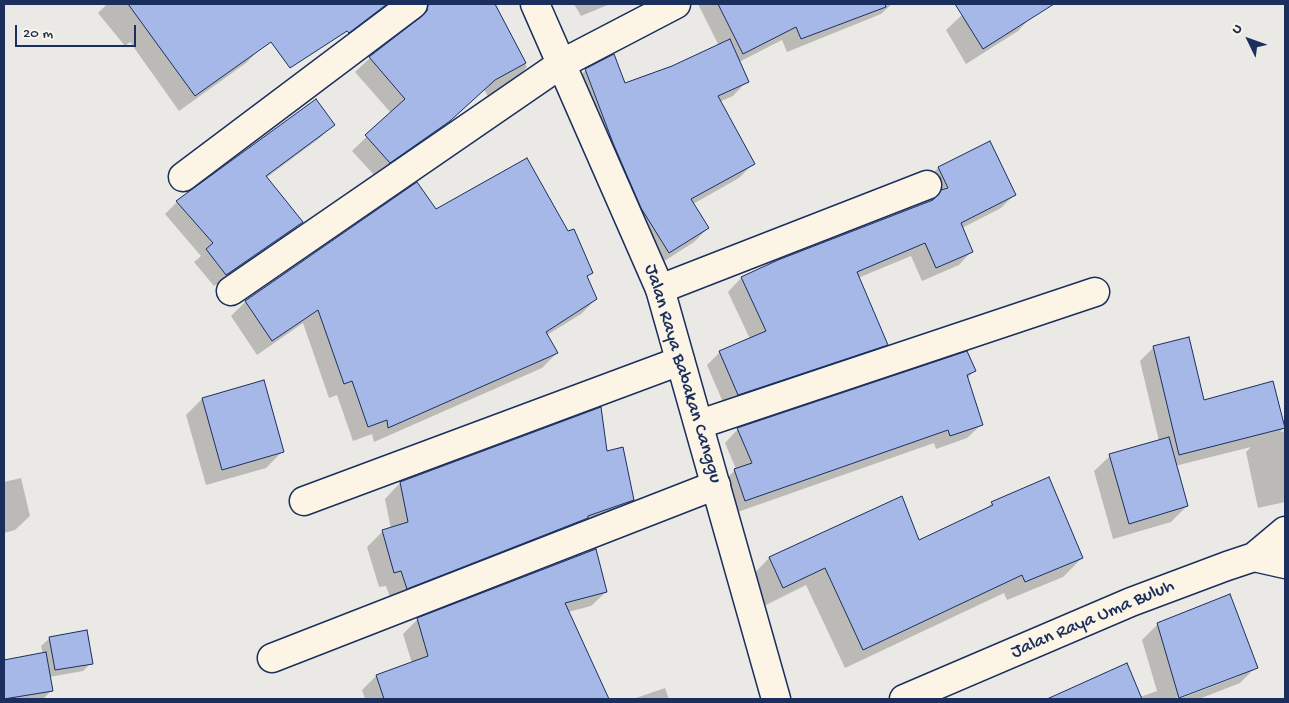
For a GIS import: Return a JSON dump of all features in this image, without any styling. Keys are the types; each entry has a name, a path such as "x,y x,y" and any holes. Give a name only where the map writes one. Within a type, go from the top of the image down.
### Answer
{"street":[{"path":"183,177 414,4"},
{"name":"Jalan Raya Babakan Canggu","path":"535,4 660,290 700,424 776,699"},
{"path":"231,290 561,64 676,4"},
{"path":"660,290 927,185"},
{"path":"700,424 1095,292"},
{"path":"304,501 680,361"},
{"path":"272,658 716,485"},
{"path":"1254,557 1285,531"},
{"path":"1254,557 1285,564"},
{"name":"Jalan Raya Uma Buluh","path":"904,699 1131,602 1254,557"}],"building":[{"path":"128,4 387,4 349,33 347,31 290,68 271,42 195,96"},
{"path":"428,4 495,4 526,63 495,80 450,121 390,163 365,135 405,99 369,57 422,16 427,11"},
{"path":"718,4 885,4 886,7 801,39 796,27 743,54"},
{"path":"955,4 1054,4 983,49"},
{"path":"730,39 749,82 718,96 755,164 691,199 709,228 669,253 641,208 613,143 585,69 614,54 625,83 672,66"},
{"path":"316,99 335,125 266,176 303,222 226,275 206,249 213,243 176,201"},
{"path":"990,141 1016,195 961,223 973,252 936,268 925,243 857,272 888,345 738,395 719,351 766,331 741,277 778,260 933,200 941,190 948,188 938,167"},
{"path":"527,158 568,231 574,229 593,273 587,276 597,299 546,332 558,353 388,428 387,420 368,427 352,381 344,384 318,310 272,341 245,301 417,182 436,209"},
{"path":"1189,337 1204,400 1273,381 1285,428 1179,455 1153,346"},
{"path":"967,351 976,371 967,375 983,425 950,436 948,430 745,501 734,469 752,463 737,428"},
{"path":"264,380 284,452 222,470 202,398"},
{"path":"601,407 607,451 623,447 634,500 588,516 588,518 407,589 401,571 394,573 382,530 408,522 400,482"},
{"path":"1169,437 1188,506 1129,524 1109,454"},
{"path":"1049,477 1083,558 1025,582 1022,575 863,650 825,568 783,588 769,557 902,496 919,540 993,505 991,502"},
{"path":"596,549 607,592 565,603 609,699 384,699 376,675 428,656 417,618"},
{"path":"1230,594 1258,668 1179,698 1157,623"},
{"path":"87,630 93,664 55,670 49,637"},
{"path":"46,652 53,691 4,699 4,660"},
{"path":"1127,663 1142,699 1047,699"}]}
